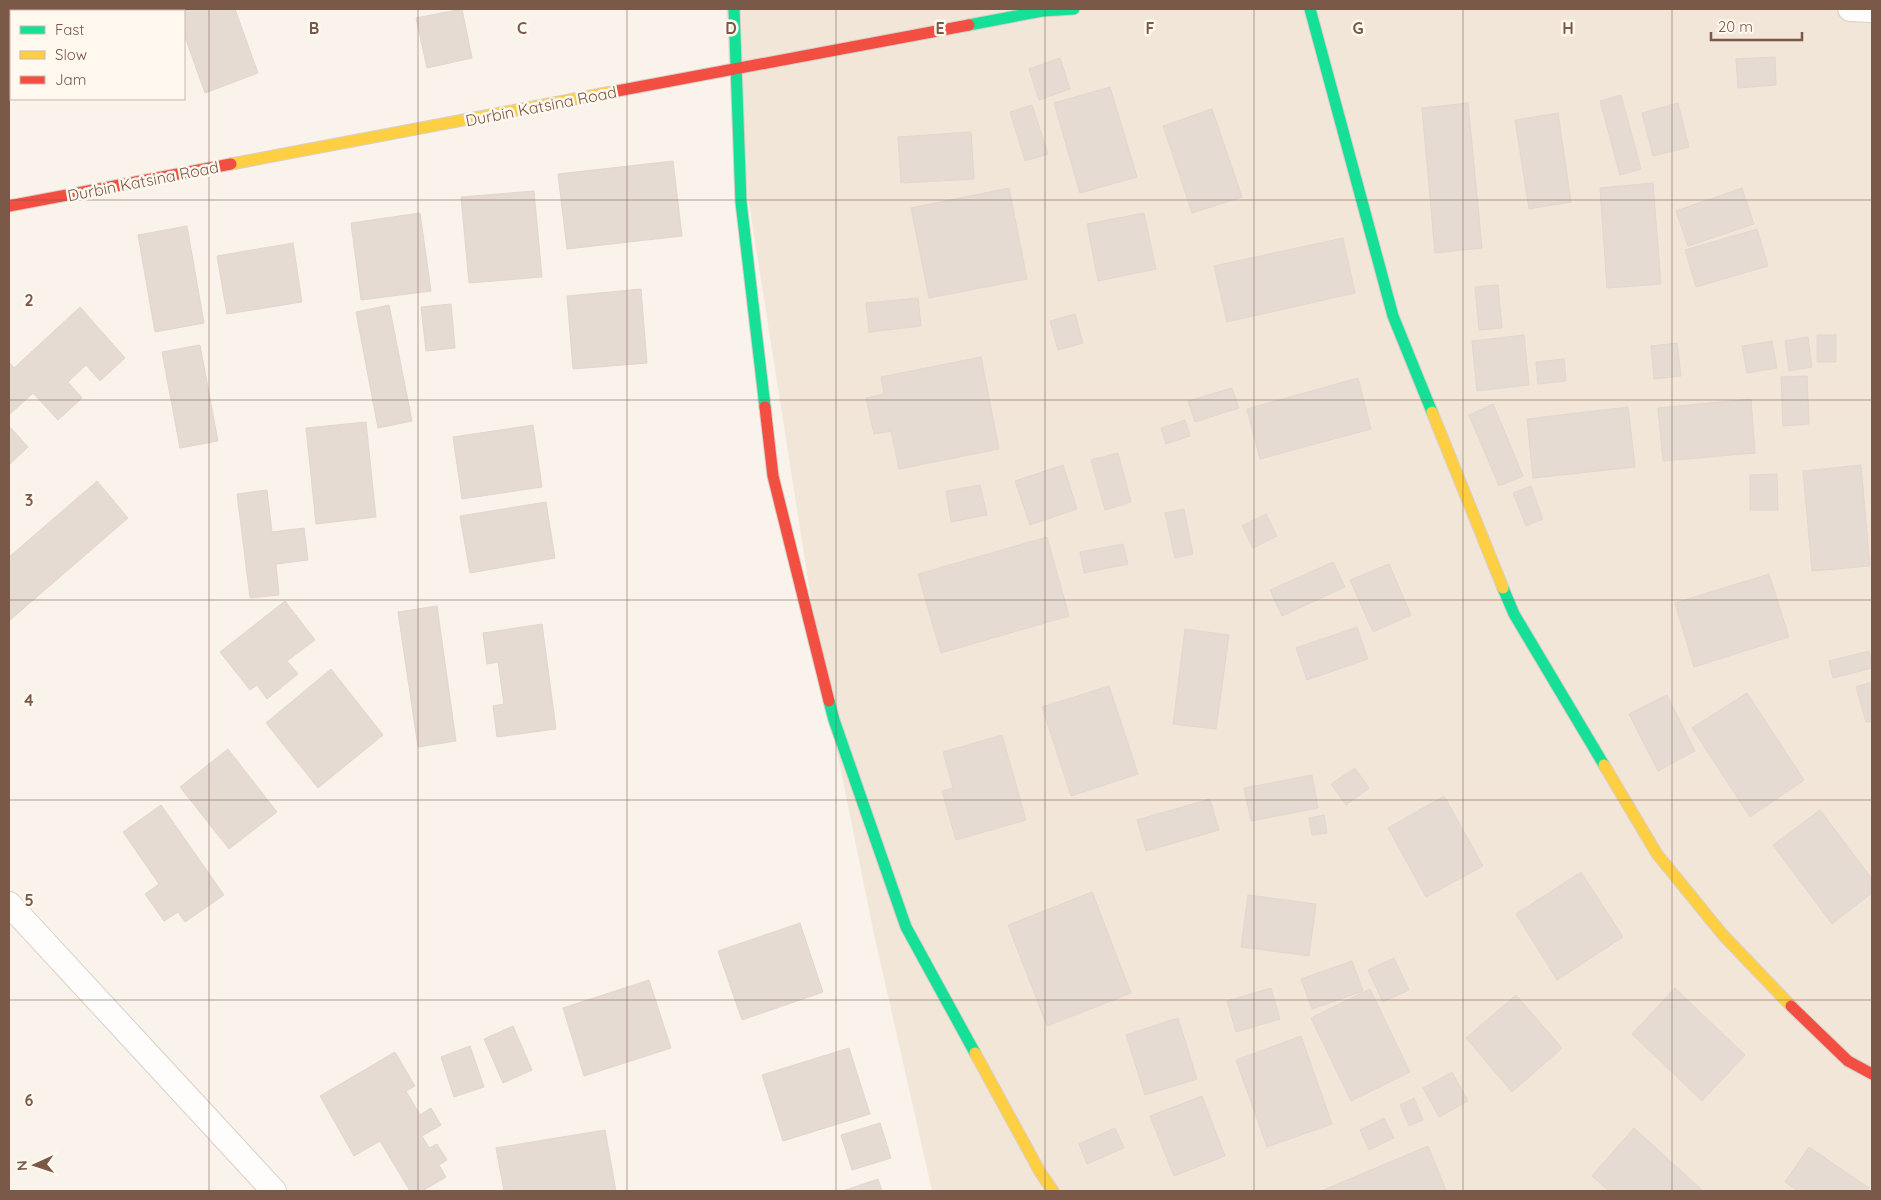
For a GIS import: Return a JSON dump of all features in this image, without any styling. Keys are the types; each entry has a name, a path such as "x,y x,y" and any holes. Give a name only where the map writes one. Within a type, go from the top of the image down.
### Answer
{"street":[{"path":"734,9 738,69 741,202 773,476 834,720 906,927 1040,1172 1053,1191"},
{"name":"Durbin Katsina Road","path":"9,206 1042,11 1074,9"},
{"path":"1310,9 1393,316 1514,614 1657,854 1724,935 1783,998 1848,1061 1872,1074"},
{"path":"1850,9 1872,10"},
{"path":"9,904 274,1191"}],"shaded area":[{"path":"726,9 1872,9 1872,1191 932,1191 874,934 828,707 730,82"}],"building":[{"path":"86,9 141,10 88,10"},
{"path":"235,9 258,73 205,93 185,37 185,10 175,10"},
{"path":"462,9 472,58 427,68 416,18"},
{"path":"9,46 10,99 9,99"},
{"path":"1775,57 1776,85 1738,88 1736,59"},
{"path":"1060,58 1070,89 1039,100 1029,69"},
{"path":"1110,87 1137,177 1080,193 1054,103"},
{"path":"1621,95 1641,169 1620,175 1600,101"},
{"path":"1468,103 1482,248 1435,253 1422,108"},
{"path":"1678,103 1689,147 1653,156 1642,113"},
{"path":"1032,105 1048,154 1025,161 1010,112"},
{"path":"1212,109 1242,197 1192,213 1163,126"},
{"path":"1558,113 1571,202 1529,209 1515,120"},
{"path":"971,132 974,179 901,183 898,137"},
{"path":"673,161 682,236 567,249 558,174"},
{"path":"1653,183 1661,284 1607,288 1600,188"},
{"path":"1009,188 1027,279 929,298 911,208"},
{"path":"1742,188 1754,224 1688,246 1676,211"},
{"path":"534,191 542,277 469,283 461,197"},
{"path":"420,213 431,291 361,300 351,223"},
{"path":"1144,213 1156,269 1098,281 1087,224"},
{"path":"187,226 204,323 155,332 138,235"},
{"path":"1757,229 1768,266 1696,287 1685,250"},
{"path":"1343,238 1355,293 1227,322 1214,266"},
{"path":"293,243 302,302 227,314 217,256"},
{"path":"1498,285 1502,328 1479,330 1475,287"},
{"path":"641,289 647,363 573,369 567,296"},
{"path":"918,298 921,326 869,332 866,303"},
{"path":"451,304 455,348 426,351 421,307"},
{"path":"389,305 412,421 378,428 356,312"},
{"path":"80,307 125,358 100,381 86,365 68,382 82,398 58,420 33,393 9,415 9,362 14,368"},
{"path":"1075,314 1083,343 1058,350 1050,321"},
{"path":"1524,335 1529,385 1477,391 1472,341"},
{"path":"1817,335 1836,335 1836,362 1817,362"},
{"path":"1808,337 1812,367 1789,371 1785,341"},
{"path":"1772,341 1777,368 1747,373 1742,346"},
{"path":"1677,343 1681,376 1654,379 1651,346"},
{"path":"200,345 218,441 180,448 162,352"},
{"path":"981,357 999,449 899,469 891,431 874,434 866,398 884,394 881,377"},
{"path":"1564,359 1566,381 1538,384 1536,362"},
{"path":"1807,376 1809,424 1783,426 1781,377"},
{"path":"1358,378 1371,429 1260,459 1247,409"},
{"path":"1232,388 1239,408 1195,422 1188,401"},
{"path":"1751,399 1755,453 1663,461 1658,408"},
{"path":"1493,404 1523,476 1499,486 1469,415"},
{"path":"1628,407 1635,467 1533,478 1527,419"},
{"path":"1185,420 1190,436 1166,444 1161,428"},
{"path":"366,422 376,517 316,524 306,428"},
{"path":"533,425 542,487 462,499 453,437"},
{"path":"9,426 28,447 9,465"},
{"path":"1118,453 1131,502 1105,510 1091,460"},
{"path":"1063,465 1077,509 1030,525 1015,481"},
{"path":"1861,465 1870,566 1812,571 1803,471"},
{"path":"1777,474 1778,510 1750,510 1750,475"},
{"path":"97,481 128,518 9,621 9,557"},
{"path":"980,485 987,515 951,522 946,491"},
{"path":"1531,486 1543,519 1526,526 1513,493"},
{"path":"267,490 272,532 304,528 308,560 276,564 279,595 250,598 237,494"},
{"path":"546,502 555,558 470,573 460,516"},
{"path":"1184,509 1193,554 1175,558 1165,513"},
{"path":"1266,514 1277,536 1253,548 1242,526"},
{"path":"1047,537 1069,616 941,653 918,574"},
{"path":"1123,544 1128,564 1084,573 1080,552"},
{"path":"1333,562 1345,587 1282,616 1270,590"},
{"path":"1389,564 1411,615 1373,632 1350,580"},
{"path":"1769,574 1789,637 1694,667 1675,603"},
{"path":"285,601 315,640 287,661 298,674 267,699 257,685 250,690 220,652"},
{"path":"437,606 456,741 418,747 398,612"},
{"path":"542,624 556,729 497,737 493,706 504,704 498,662 487,664 483,633"},
{"path":"1357,627 1368,659 1307,680 1296,648"},
{"path":"1185,629 1229,635 1216,729 1173,724"},
{"path":"1869,651 1872,668 1833,678 1829,661"},
{"path":"331,669 383,735 318,788 266,723"},
{"path":"1872,682 1872,721 1866,722 1856,687"},
{"path":"1109,686 1138,774 1071,796 1042,707"},
{"path":"1747,693 1804,780 1750,817 1692,728"},
{"path":"1667,695 1695,751 1658,771 1629,714"},
{"path":"1002,735 1026,820 956,840 942,791 953,788 943,752"},
{"path":"228,749 277,812 229,849 180,787"},
{"path":"1355,768 1369,788 1346,805 1331,784"},
{"path":"1312,775 1318,808 1251,821 1244,788"},
{"path":"1444,796 1483,866 1426,897 1388,828"},
{"path":"1210,799 1219,830 1146,851 1137,820"},
{"path":"161,805 224,895 185,922 178,912 164,921 145,894 159,884 123,832"},
{"path":"1820,810 1872,879 1872,893 1832,924 1773,845"},
{"path":"1324,815 1327,833 1312,835 1309,818"},
{"path":"1581,872 1623,937 1557,980 1516,914"},
{"path":"1092,892 1131,993 1047,1026 1008,925"},
{"path":"1248,895 1316,904 1309,956 1241,947"},
{"path":"800,923 823,992 742,1020 718,951"},
{"path":"1394,958 1409,990 1383,1002 1368,970"},
{"path":"1352,961 1363,991 1312,1009 1301,979"},
{"path":"649,980 671,1048 584,1076 563,1008"},
{"path":"1271,988 1280,1019 1236,1032 1227,1001"},
{"path":"1675,988 1745,1055 1702,1101 1632,1034"},
{"path":"1370,989 1410,1072 1351,1101 1311,1018"},
{"path":"1516,995 1562,1048 1512,1092 1466,1038"},
{"path":"1178,1018 1197,1079 1145,1095 1126,1035"},
{"path":"513,1026 532,1070 503,1083 484,1039"},
{"path":"1301,1036 1332,1124 1267,1147 1236,1060"},
{"path":"470,1046 484,1087 454,1097 441,1057"},
{"path":"849,1048 870,1114 783,1141 762,1075"},
{"path":"395,1052 415,1086 406,1091 420,1115 431,1108 441,1125 422,1136 429,1148 437,1144 447,1160 439,1165 446,1177 422,1191 410,1191 380,1141 354,1156 320,1096"},
{"path":"1452,1072 1468,1101 1439,1117 1423,1088"},
{"path":"1202,1096 1225,1156 1174,1176 1150,1116"},
{"path":"1414,1098 1423,1120 1409,1126 1400,1105"},
{"path":"1384,1118 1394,1138 1369,1150 1360,1130"},
{"path":"880,1123 891,1158 852,1170 841,1135"},
{"path":"1115,1128 1124,1148 1087,1164 1079,1144"},
{"path":"1634,1128 1703,1191 1609,1191 1592,1176"},
{"path":"605,1130 616,1191 504,1191 496,1148"},
{"path":"1428,1146 1446,1190 1321,1191"},
{"path":"1809,1147 1869,1188 1867,1191 1798,1191 1785,1182"},
{"path":"878,1179 882,1191 843,1191"}],"traffic: fast":[{"path":"734,9 741,202 765,407"},
{"path":"969,25 1042,11 1074,9"},
{"path":"1310,9 1393,316 1432,412"},
{"path":"1503,588 1514,614 1604,765"},
{"path":"829,701 906,927 975,1053"}],"traffic: slow":[{"path":"231,164 617,91"},
{"path":"1432,412 1503,588"},
{"path":"1604,765 1657,854 1723,935 1791,1006"},
{"path":"975,1053 1040,1172 1053,1191"}],"traffic: jam":[{"path":"617,91 969,25"},
{"path":"9,206 231,164"},
{"path":"765,407 773,476 829,701"},
{"path":"1791,1006 1848,1061 1872,1074"}]}
